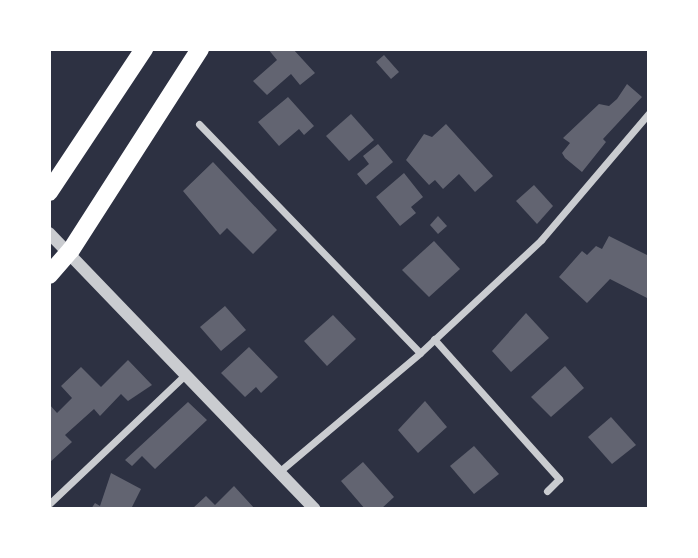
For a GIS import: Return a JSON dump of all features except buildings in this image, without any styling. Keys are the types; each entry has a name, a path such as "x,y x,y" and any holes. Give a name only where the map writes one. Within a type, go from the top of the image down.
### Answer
{"main road":[{"path":"49,192 144,49"},
{"path":"49,275 71,250 200,49"}],"street":[{"path":"280,471 420,353 541,240 649,113"},
{"path":"200,124 420,353"},
{"path":"49,233 187,373 315,509"},
{"path":"434,339 559,479 547,491"},
{"path":"49,504 187,373"}]}
